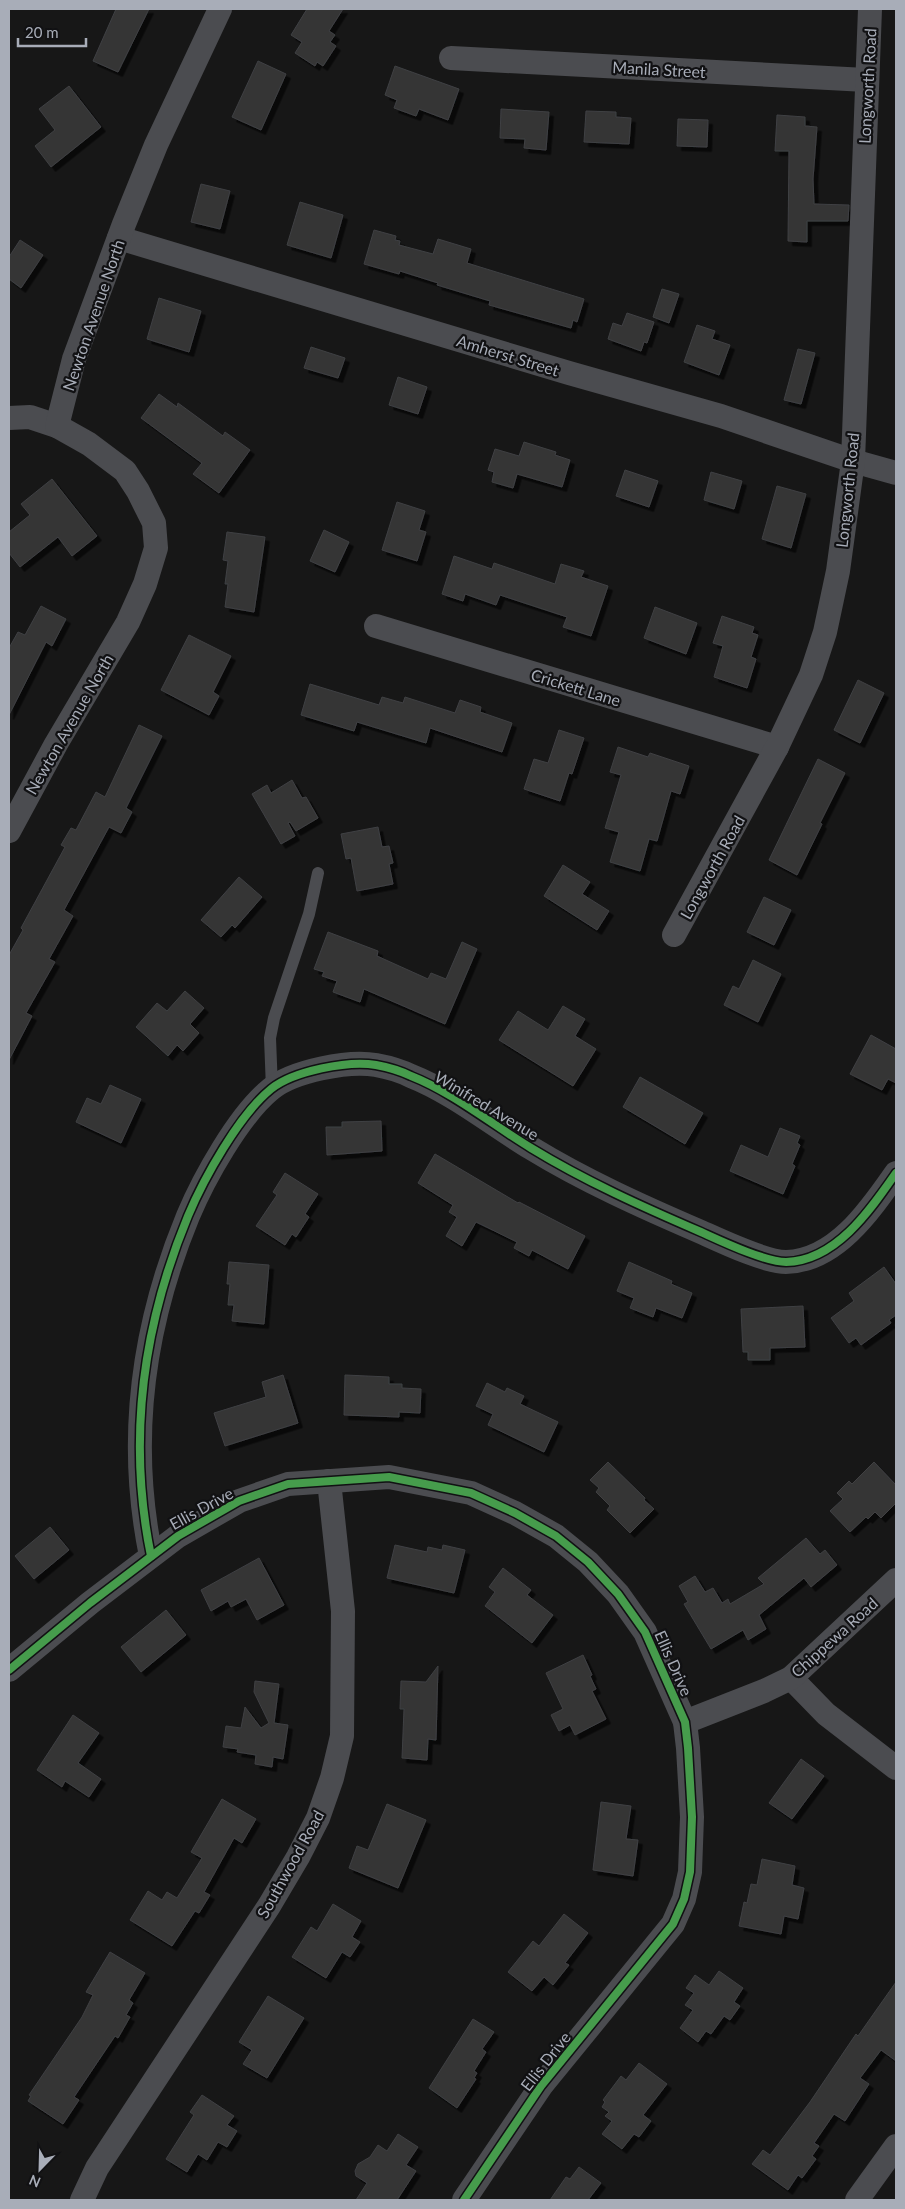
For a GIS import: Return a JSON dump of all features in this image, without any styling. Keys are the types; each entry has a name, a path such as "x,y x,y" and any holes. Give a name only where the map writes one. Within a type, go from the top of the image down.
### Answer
{"street":[{"name":"Newton Avenue North","path":"9,830 56,744 128,622 145,584 156,548 154,523 138,491 125,471 90,444 57,426 74,359 119,238 156,145 220,9"},
{"name":"Longworth Road","path":"674,935 777,747 811,674 826,632 838,571 853,462 870,9"},
{"name":"Manila Street","path":"451,58 866,80"},
{"name":"Amherst Street","path":"119,238 569,373 721,416 853,462 896,473"},
{"path":"9,418 30,417 57,426"},
{"name":"Crickett Lane","path":"376,626 777,747"},
{"name":"Winifred Avenue","path":"151,1556 144,1522 138,1456 142,1392 153,1324 171,1258 195,1201 225,1146 250,1113 272,1089 298,1075 342,1066 375,1065 412,1076 460,1102 534,1150 633,1203 750,1253 785,1262 807,1258 826,1249 851,1231 877,1202 896,1173"},
{"name":"Ellis Drive","path":"9,1670 90,1603 178,1536 239,1501 288,1484 389,1477 471,1493 515,1513 556,1536 588,1562 618,1594 645,1632 685,1722 692,1817 690,1872 684,1899 673,1924 541,2086 464,2200"},
{"name":"Southwood Road","path":"82,2200 96,2168 269,1906 314,1826 332,1778 342,1736 343,1620 329,1480"},
{"name":"Chippewa Road","path":"685,1722 764,1691 791,1678 896,1580"},
{"path":"791,1678 826,1714 896,1768"},
{"path":"857,2200 896,2146"}],"lane":[{"path":"272,1089 269,1061 270,1038 274,1018 309,914 318,873"}],"building":[{"path":"116,9 149,9 118,72 93,61"},
{"path":"307,9 343,9 329,31 335,35 330,42 336,46 323,66 317,62 315,66 295,53 302,42 291,35"},
{"path":"258,61 286,74 261,130 232,117"},
{"path":"395,66 459,89 448,120 419,109 416,116 394,108 397,100 385,95"},
{"path":"69,86 101,127 51,167 35,146 55,130 39,109"},
{"path":"501,109 549,112 546,150 524,148 525,139 500,138"},
{"path":"586,111 616,112 616,117 631,118 629,144 584,142"},
{"path":"777,115 805,117 805,126 817,127 813,179 814,204 849,205 848,221 807,221 807,242 788,241 789,151 775,151"},
{"path":"678,119 708,120 707,147 677,146"},
{"path":"201,184 230,191 220,229 191,222"},
{"path":"300,202 343,215 331,258 287,245"},
{"path":"374,230 396,236 395,240 400,241 399,245 433,254 438,239 471,249 467,263 584,299 577,322 573,320 571,328 489,305 490,301 437,285 438,283 400,271 399,274 364,264"},
{"path":"20,240 43,255 21,288 9,279 9,257"},
{"path":"662,289 679,294 669,323 653,317"},
{"path":"159,298 201,311 189,352 147,339"},
{"path":"627,313 654,322 647,343 644,342 641,351 608,339 613,323 622,326"},
{"path":"697,325 715,331 712,339 730,345 719,375 684,362"},
{"path":"311,347 345,358 338,378 304,368"},
{"path":"798,349 815,353 801,404 784,400"},
{"path":"398,377 427,387 418,414 389,405"},
{"path":"159,394 177,407 178,403 223,436 225,432 250,450 219,493 193,474 202,463 141,418"},
{"path":"524,442 556,452 555,455 570,460 562,487 517,474 513,488 492,482 494,472 488,470 495,449 519,456"},
{"path":"625,470 658,481 649,507 616,496"},
{"path":"711,472 742,481 734,509 704,500"},
{"path":"52,479 97,536 72,556 58,537 20,567 9,553 9,532 30,515 21,504"},
{"path":"777,486 806,494 791,548 762,539"},
{"path":"397,502 425,511 419,530 426,532 417,561 382,550"},
{"path":"324,530 349,542 335,572 310,561"},
{"path":"227,532 265,537 254,612 225,607 228,561 223,560"},
{"path":"454,556 492,569 494,563 555,584 561,564 584,571 581,577 608,586 591,636 563,627 567,617 500,595 496,605 465,594 463,601 442,594"},
{"path":"41,606 66,619 52,646 46,642 9,715 9,648 18,632 25,635"},
{"path":"655,607 697,623 686,654 644,638"},
{"path":"722,616 754,627 752,633 758,635 751,657 756,659 747,688 714,677 723,646 713,643"},
{"path":"189,635 231,656 213,692 219,696 209,715 161,690"},
{"path":"858,680 884,693 860,743 834,730"},
{"path":"310,684 379,705 382,697 403,703 405,697 455,713 460,700 481,707 480,712 512,723 502,752 430,728 426,743 357,722 354,731 301,715"},
{"path":"139,725 162,736 126,808 132,812 121,833 109,827 64,910 73,916 49,959 55,962 26,1013 32,1016 9,1060 9,955 23,930 21,928 65,847 61,845 71,828 76,830 96,792 105,797"},
{"path":"559,730 584,738 572,774 569,773 560,801 524,789 534,759 548,763"},
{"path":"618,747 648,757 650,753 689,766 680,794 671,791 657,841 649,839 640,871 610,862 619,832 605,828 621,775 610,772"},
{"path":"818,759 845,773 797,875 769,860"},
{"path":"292,780 302,798 306,797 318,818 296,831 290,822 288,823 295,836 281,844 252,794 267,785 271,793"},
{"path":"378,827 382,847 389,846 393,863 389,864 393,884 357,891 351,858 346,859 341,834"},
{"path":"563,865 590,882 582,894 609,911 597,930 544,896"},
{"path":"239,877 262,897 235,928 232,925 221,937 201,920"},
{"path":"764,897 791,910 774,945 747,932"},
{"path":"328,932 378,951 377,956 428,979 431,973 446,979 462,942 477,949 445,1024 364,989 360,1002 333,992 337,981 322,976 324,972 314,969"},
{"path":"753,960 781,974 758,1022 724,1005 733,986 739,989"},
{"path":"185,991 204,1008 190,1024 199,1033 183,1051 177,1045 168,1056 136,1027 157,1003 167,1011"},
{"path":"563,1006 585,1019 575,1036 596,1049 573,1086 499,1040 518,1011 548,1030"},
{"path":"871,1035 896,1049 896,1083 888,1079 882,1090 850,1074"},
{"path":"640,1077 703,1113 685,1144 623,1107"},
{"path":"110,1085 141,1099 121,1143 76,1122 87,1098 101,1104"},
{"path":"381,1121 382,1151 327,1155 326,1127 342,1127 342,1122"},
{"path":"780,1128 800,1136 797,1143 800,1145 792,1164 795,1166 783,1194 730,1171 741,1145 768,1157"},
{"path":"435,1154 518,1203 585,1236 568,1269 532,1250 529,1256 514,1248 517,1242 476,1222 462,1246 446,1236 457,1217 449,1212 453,1205 418,1183"},
{"path":"285,1173 318,1194 305,1214 309,1217 296,1237 292,1234 285,1245 256,1226 277,1195 273,1192"},
{"path":"229,1262 269,1265 264,1324 232,1321 234,1305 228,1305 230,1284 227,1284"},
{"path":"629,1262 672,1281 671,1284 692,1293 682,1318 656,1308 653,1317 630,1308 634,1298 617,1291"},
{"path":"884,1267 896,1284 896,1315 889,1320 891,1323 861,1345 856,1338 849,1343 831,1318 854,1301 849,1293"},
{"path":"803,1306 805,1347 770,1348 770,1360 748,1360 748,1352 743,1352 741,1309"},
{"path":"283,1375 298,1423 225,1446 214,1413 266,1397 262,1382"},
{"path":"345,1375 389,1377 389,1384 402,1384 402,1388 421,1389 420,1413 399,1412 399,1417 344,1415"},
{"path":"487,1383 505,1392 507,1388 524,1396 520,1404 558,1422 544,1452 488,1425 493,1414 476,1406"},
{"path":"608,1462 654,1509 630,1533 607,1510 610,1506 596,1492 599,1488 590,1480"},
{"path":"874,1462 896,1485 896,1503 881,1518 875,1512 868,1519 866,1517 850,1532 830,1511 843,1499 837,1493 849,1481 852,1484"},
{"path":"50,1527 69,1550 34,1579 15,1556"},
{"path":"806,1538 820,1554 825,1550 837,1565 811,1587 804,1578 759,1615 766,1629 748,1640 743,1630 711,1649 684,1604 688,1602 679,1586 695,1576 705,1592 713,1588 722,1603 728,1599 730,1604 764,1584 758,1578"},
{"path":"395,1545 427,1552 428,1547 442,1550 443,1545 465,1550 454,1593 387,1578"},
{"path":"259,1558 284,1605 257,1620 246,1599 231,1607 228,1601 211,1611 201,1590"},
{"path":"503,1568 531,1590 527,1595 553,1615 532,1643 485,1606 495,1592 489,1587"},
{"path":"166,1610 186,1635 141,1672 121,1647"},
{"path":"583,1655 596,1689 592,1691 606,1719 575,1735 570,1725 559,1731 551,1715 563,1709 546,1673"},
{"path":"438,1666 436,1740 428,1739 427,1760 402,1758 404,1709 400,1709 401,1681 426,1682"},
{"path":"255,1681 279,1684 274,1723 288,1725 283,1759 273,1757 272,1767 255,1764 256,1755 237,1752 238,1749 223,1747 226,1726 241,1728 245,1707 261,1728 269,1723 254,1692"},
{"path":"73,1715 99,1733 78,1763 101,1779 89,1797 65,1781 62,1787 37,1770"},
{"path":"801,1759 824,1776 792,1819 769,1803"},
{"path":"222,1799 256,1819 242,1843 234,1838 204,1892 210,1895 199,1913 195,1911 172,1946 130,1920 148,1891 162,1900 167,1892 177,1898 202,1858 191,1852"},
{"path":"601,1802 631,1806 626,1839 638,1840 633,1876 593,1870"},
{"path":"387,1804 426,1820 398,1888 349,1868 357,1846 368,1850"},
{"path":"762,1859 795,1866 792,1885 804,1888 798,1919 784,1916 781,1934 739,1926 744,1902 747,1903 751,1884 757,1885"},
{"path":"333,1904 361,1921 352,1937 360,1942 350,1957 342,1952 326,1978 292,1957 311,1927 317,1931"},
{"path":"564,1914 588,1933 565,1963 569,1965 553,1985 544,1977 532,1991 508,1972 533,1941 539,1946"},
{"path":"110,1952 145,1973 129,2000 133,2003 126,2015 130,2017 118,2038 115,2036 74,2097 79,2100 63,2124 28,2101 31,2096 29,2095 82,2017 93,1995 86,1992"},
{"path":"719,1971 743,1988 734,2002 740,2006 730,2020 724,2016 711,2034 706,2031 698,2042 680,2028 693,2010 685,2005 694,1993 686,1988 695,1975 709,1985"},
{"path":"896,1982 896,2061 881,2050 860,2078 869,2084 845,2121 834,2114 814,2143 819,2146 812,2156 816,2159 802,2178 798,2175 788,2190 752,2164 763,2150 770,2155 810,2102 856,2034 858,2036"},
{"path":"268,1996 304,2018 267,2078 243,2064 252,2050 239,2042"},
{"path":"473,2019 494,2032 482,2049 486,2052 474,2071 477,2073 474,2078 476,2079 457,2108 429,2088"},
{"path":"639,2063 667,2084 643,2115 651,2121 639,2137 634,2134 622,2149 602,2134 612,2121 605,2116 609,2112 602,2107 605,2102 603,2100 621,2076 626,2080"},
{"path":"202,2095 234,2116 227,2125 237,2131 227,2147 218,2142 207,2160 198,2154 187,2172 166,2159 194,2115 190,2112"},
{"path":"398,2134 418,2147 406,2165 416,2171 397,2200 356,2200 367,2183 356,2176 355,2171 358,2164 370,2157 378,2145 387,2151"},
{"path":"579,2167 601,2183 588,2200 550,2200 566,2177 570,2179"}],"cycle path":[{"path":"151,1556 140,1469 140,1426 150,1341 160,1299 188,1216 223,1148 259,1100 281,1083 307,1072 351,1064 376,1065 398,1071 442,1091 531,1148 593,1182 731,1245 755,1255 777,1261 786,1262 804,1259 821,1253 836,1243 863,1217 896,1173"},
{"path":"9,1670 90,1603 178,1536 239,1501 288,1484 389,1477 471,1493 515,1513 556,1536 588,1562 618,1594 645,1632 685,1722 692,1817 690,1872 684,1899 673,1924 541,2086 464,2200"}]}
